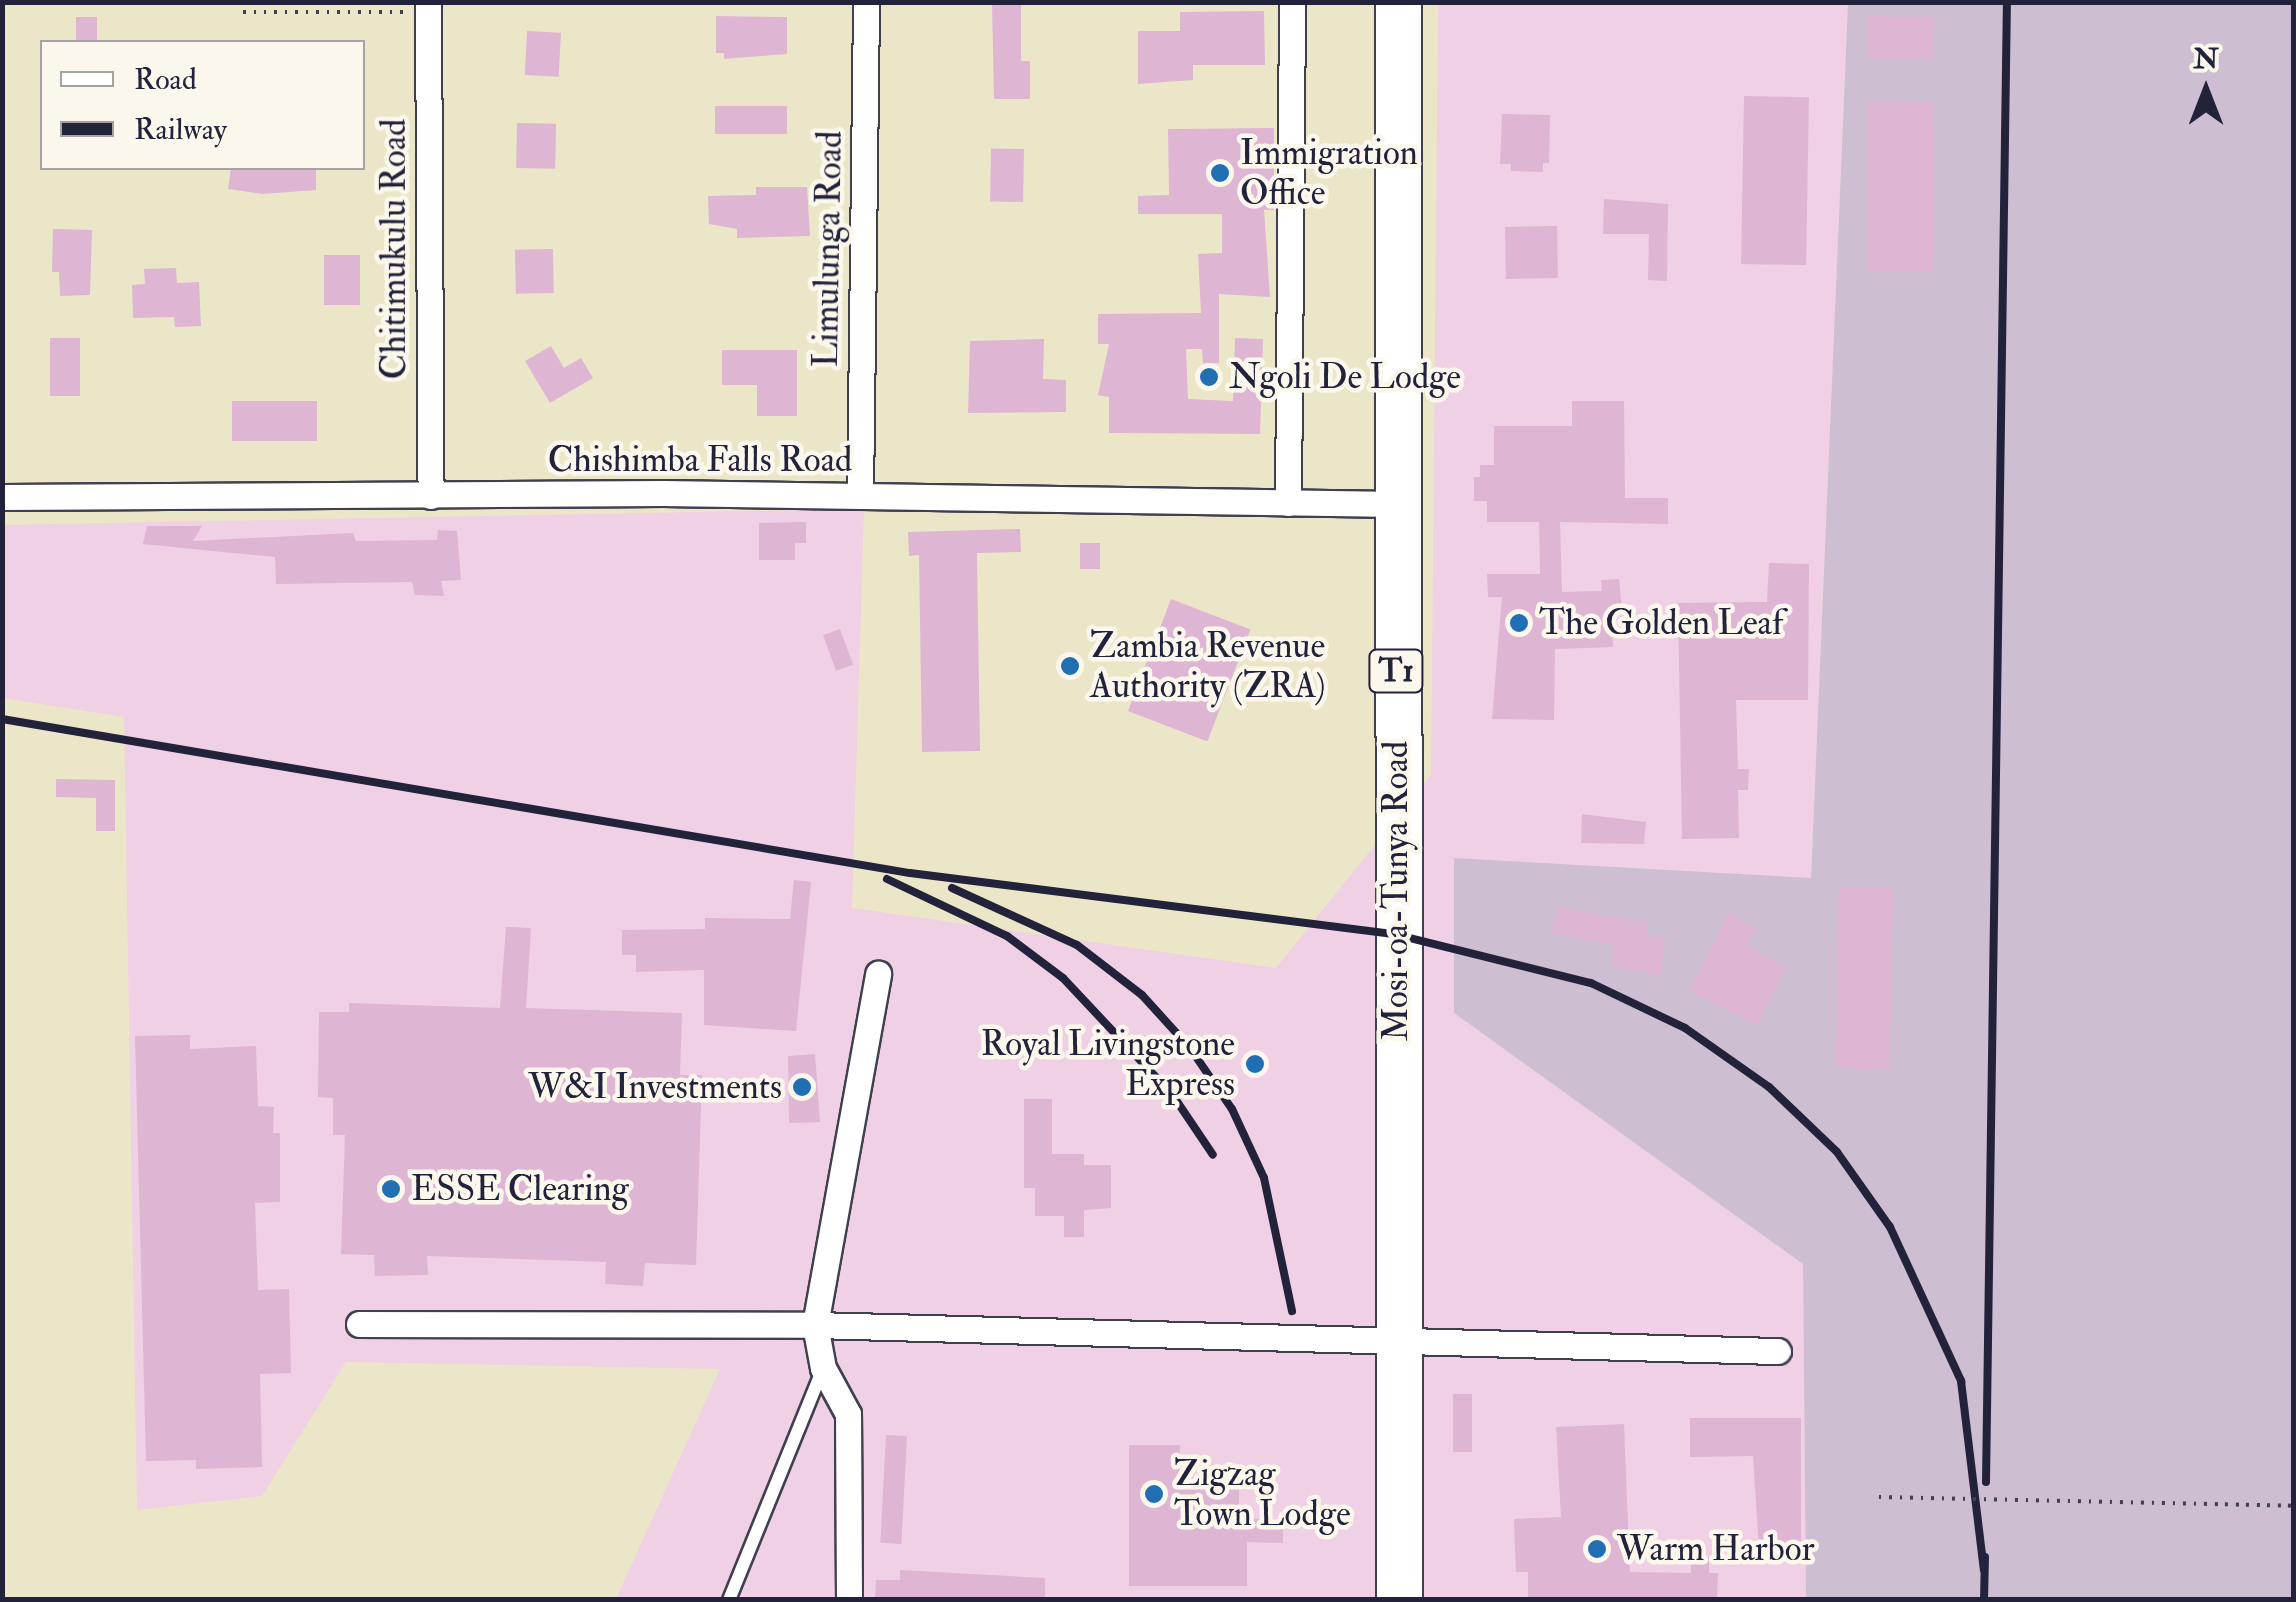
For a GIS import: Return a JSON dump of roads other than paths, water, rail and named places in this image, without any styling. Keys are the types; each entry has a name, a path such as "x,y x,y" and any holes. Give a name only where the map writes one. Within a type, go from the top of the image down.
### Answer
{"highway":[{"name":"Mosi-oa-Tunya Road","path":"1398,2 1399,1600"}],"street":[{"name":"Limulunga Road","path":"860,496 866,2"},
{"path":"1288,504 1292,2"},
{"name":"Chitimukulu Road","path":"428,7 431,496"},
{"name":"Chishimba Falls Road","path":"2,497 860,496 1398,504"},
{"path":"849,1600 848,1414 822,1368 815,1325 878,974"},
{"path":"359,1324 815,1325 1778,1352"}],"lane":[{"path":"729,1600 822,1368"}],"railway":[{"path":"1986,1482 2007,2"},
{"path":"2,719 910,873 1394,934 1591,983 1685,1028 1769,1087 1837,1152 1890,1227 1961,1381 1984,1570"},
{"path":"887,879 1007,936 1063,978 1172,1094 1213,1155"},
{"path":"952,888 1077,945 1142,995 1190,1048 1232,1109 1264,1178 1292,1311"},
{"path":"1984,1600 1985,1557"}],"place":[{"name":"Immigration Office","path":"1220,173"},
{"name":"Ngoli De Lodge","path":"1209,377"},
{"name":"The Golden Leaf","path":"1519,623"},
{"name":"Zambia Revenue Authority (ZRA)","path":"1070,666"},
{"name":"Royal Livingstone Express","path":"1255,1064"},
{"name":"W&I Investments","path":"802,1087"},
{"name":"ESSE Clearing","path":"391,1189"},
{"name":"Zigzag Town Lodge","path":"1154,1494"},
{"name":"Warm Harbor","path":"1597,1549"}]}
